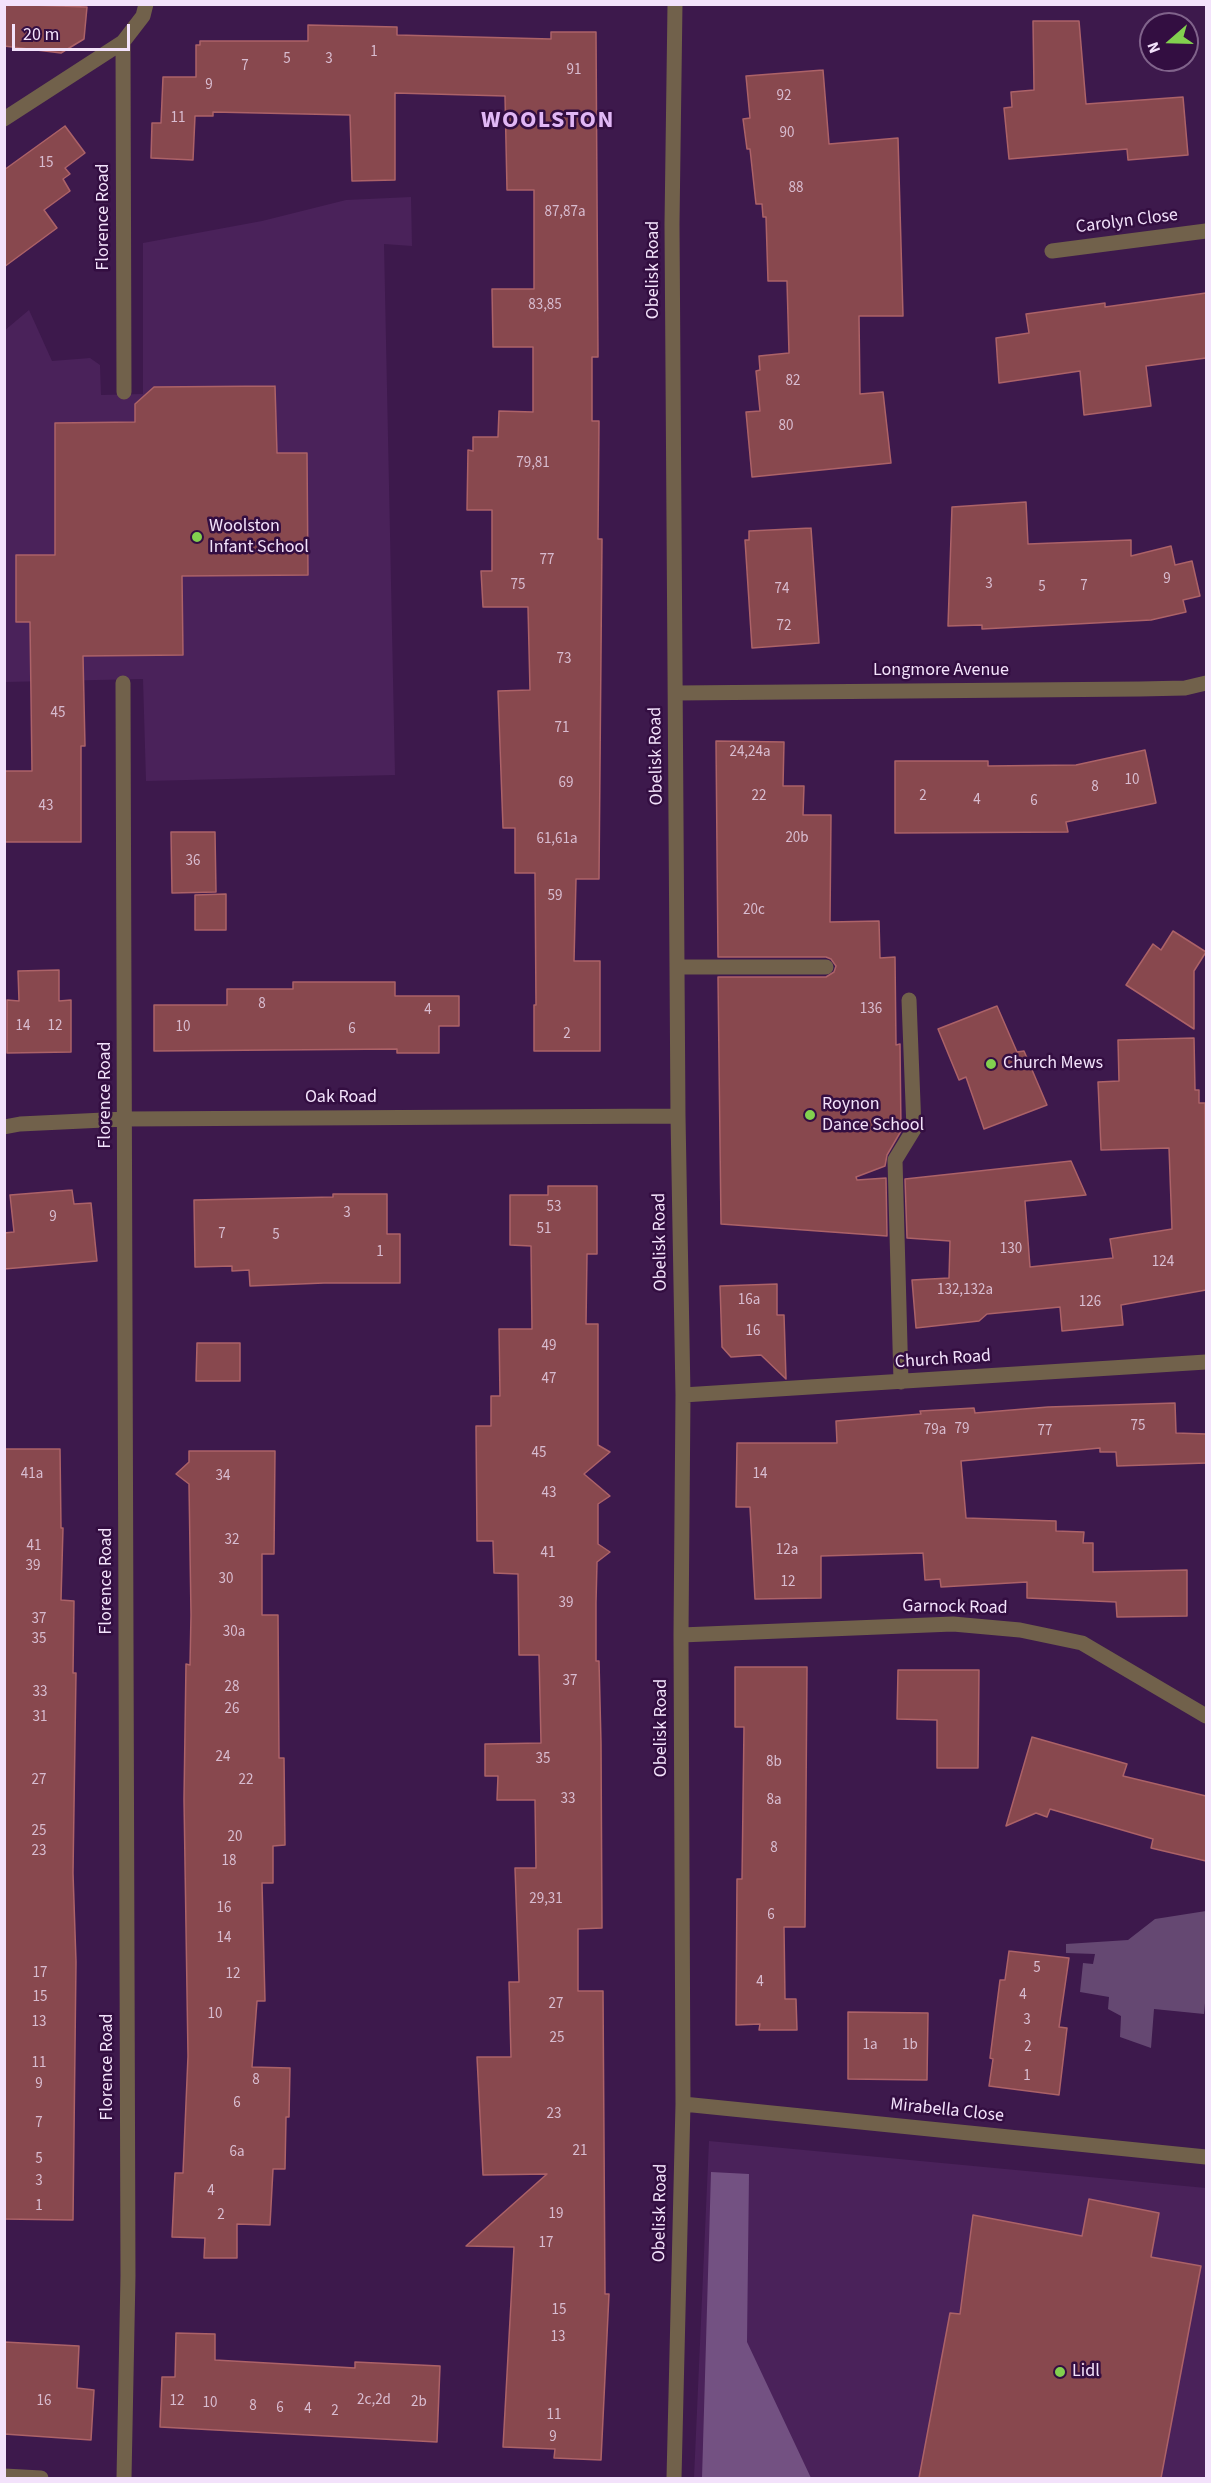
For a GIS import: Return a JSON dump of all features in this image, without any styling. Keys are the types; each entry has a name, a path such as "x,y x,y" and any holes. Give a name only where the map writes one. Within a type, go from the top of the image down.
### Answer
{"street":[{"path":"4,119 123,42 144,16 146,4"},
{"path":"668,4 675,5"},
{"name":"Obelisk Road","path":"674,2478 683,2104 681,1635 683,1395 678,1116 672,232 675,5"},
{"name":"Florence Road","path":"123,42 124,392"},
{"name":"Carolyn Close","path":"1052,251 1206,231"},
{"name":"Longmore Avenue","path":"676,693 1140,689 1185,688 1206,683"},
{"name":"Florence Road","path":"123,684 128,2275 124,2478"},
{"path":"678,967 826,967"},
{"path":"901,1383 895,1160 914,1129 909,1000"},
{"name":"Oak Road","path":"4,1127 20,1124 125,1119 678,1116"},
{"name":"Church Road","path":"683,1395 1206,1362"},
{"name":"Garnock Road","path":"681,1635 953,1624 1020,1630 1082,1643 1206,1716"},
{"name":"Mirabella Close","path":"683,2104 1206,2157"},
{"path":"4,2476 41,2478"}],"shaded area":[{"name":"Woolston Infant School","path":"411,197 412,246 384,244 395,775 146,781 143,679 5,682 4,331 29,310 52,361 90,358 100,365 101,395 143,394 143,243 262,221 346,200"},
{"path":"1206,1911 1204,2014 1154,2009 1151,2048 1120,2037 1121,2016 1108,2009 1109,1997 1080,1992 1083,1963 1093,1964 1095,1954 1066,1953 1066,1944 1128,1940 1155,1919"},
{"path":"709,2141 1206,2188 1206,2478 694,2478"},
{"path":"711,2172 749,2174 747,2342 811,2478 702,2478"}],"building":[{"path":"4,4 87,7 84,39 61,53 4,46"},
{"path":"1033,21 1079,21 1086,104 1183,97 1188,155 1128,160 1127,149 1009,159 1004,108 1012,107 1011,92 1034,90"},
{"path":"308,25 397,27 397,35 551,39 551,32 596,32 598,357 592,357 592,421 599,421 598,539 602,539 599,879 576,879 574,961 600,961 600,1051 534,1051 535,873 515,873 515,828 503,828 498,691 530,690 528,607 483,607 481,571 492,571 492,510 467,510 468,450 473,451 473,437 498,437 499,411 533,412 533,347 493,347 492,289 534,289 534,190 507,190 505,96 395,93 395,180 352,181 350,115 213,112 213,116 195,116 193,160 151,158 152,123 161,123 163,77 196,77 196,45 200,45 200,41 308,41"},
{"path":"823,70 829,144 898,138 903,316 859,316 860,394 883,392 891,463 752,477 746,412 760,411 756,371 760,370 759,356 789,353 787,281 768,281 766,217 763,217 762,204 756,204 750,149 747,149 743,119 750,118 746,76"},
{"path":"65,126 85,153 65,168 70,174 63,179 70,191 44,210 57,228 4,267 4,170"},
{"path":"1206,293 1206,358 1146,366 1151,406 1084,415 1080,371 999,383 996,338 1029,333 1026,314 1105,303 1105,307"},
{"path":"275,386 277,453 307,453 308,575 182,576 183,655 83,656 85,746 81,746 81,842 4,842 4,771 32,771 30,622 16,622 16,555 55,555 55,423 135,422 135,404 154,387"},
{"path":"1026,502 1028,544 1131,540 1131,556 1171,546 1175,565 1192,561 1200,596 1183,600 1186,612 1151,620 982,629 982,625 948,626 952,507"},
{"path":"811,528 819,643 752,648 745,540 749,540 749,531"},
{"path":"716,741 784,742 783,786 804,786 803,815 831,815 830,922 879,921 880,958 895,957 896,1045 900,1044 901,1131 887,1155 885,1166 856,1177 857,1180 886,1178 887,1236 721,1224 718,977 826,977 834,972 836,966 831,959 826,957 718,957"},
{"path":"1145,750 1156,803 1066,822 1068,832 895,833 895,761 988,761 988,766 1076,765"},
{"path":"171,832 215,832 216,892 172,893"},
{"path":"226,894 226,930 195,930 195,895"},
{"path":"1173,931 1206,952 1194,971 1194,1029 1126,985 1153,944 1161,950"},
{"path":"59,970 59,1001 71,1000 71,1052 7,1053 7,1000 19,1001 18,971"},
{"path":"293,982 395,982 395,996 459,996 459,1026 439,1026 439,1053 397,1053 397,1049 154,1051 154,1005 227,1005 227,989 293,989"},
{"name":"Church Mews","path":"997,1006 1017,1052 1024,1051 1047,1105 984,1129 966,1077 959,1080 938,1029"},
{"path":"1194,1038 1195,1090 1199,1090 1199,1103 1205,1103 1206,1290 1121,1305 1123,1325 1062,1331 1060,1307 987,1314 979,1321 916,1328 912,1280 949,1278 950,1241 907,1238 905,1179 1071,1161 1086,1195 1025,1201 1030,1267 1113,1258 1110,1239 1172,1229 1169,1148 1101,1150 1098,1082 1119,1081 1118,1040"},
{"path":"548,1186 597,1186 597,1254 587,1254 586,1324 598,1324 598,1445 610,1452 584,1474 610,1496 598,1504 598,1544 610,1552 597,1562 596,1603 596,1661 599,1661 601,1743 602,1928 578,1929 578,1991 603,1991 605,2294 609,2294 601,2460 554,2458 555,2449 503,2447 514,2247 466,2246 547,2174 483,2175 477,2057 511,2057 509,1982 519,1982 515,1868 536,1868 535,1800 497,1800 498,1776 485,1776 485,1744 541,1743 539,1655 519,1655 518,1574 494,1573 493,1541 477,1541 476,1426 491,1426 491,1396 500,1396 499,1329 532,1329 531,1246 510,1245 510,1195 548,1195"},
{"path":"72,1190 74,1204 91,1203 97,1261 4,1269 4,1233 14,1232 10,1195"},
{"path":"333,1194 387,1194 387,1234 400,1234 400,1283 250,1286 249,1270 232,1271 232,1266 195,1267 194,1200 333,1197"},
{"path":"777,1284 777,1315 784,1315 786,1379 761,1355 731,1357 722,1347 720,1286"},
{"path":"197,1343 240,1343 240,1381 196,1381"},
{"path":"1175,1403 1176,1433 1206,1434 1206,1463 1117,1466 1116,1452 1100,1452 1100,1448 961,1461 966,1518 1056,1521 1056,1531 1084,1532 1083,1543 1093,1543 1093,1572 1187,1570 1187,1616 1117,1617 1116,1602 1027,1598 1027,1582 941,1587 940,1579 925,1580 923,1553 821,1556 821,1598 755,1599 750,1507 736,1507 737,1443 837,1443 836,1421 921,1414 920,1411 974,1408 975,1413 1048,1407"},
{"path":"4,1449 60,1449 61,1528 63,1528 61,1600 74,1601 73,1673 76,1673 73,1873 76,1962 73,2220 4,2219"},
{"path":"189,1451 275,1451 274,1554 262,1554 262,1615 278,1615 279,1758 284,1758 285,1845 273,1846 273,1883 262,1883 265,2001 257,2001 252,2067 290,2068 289,2117 286,2117 285,2169 273,2169 270,2225 237,2224 237,2258 204,2258 205,2238 172,2237 175,2173 183,2173 188,2056 184,1799 186,1664 190,1665 191,1615 189,1484 176,1474 189,1462"},
{"path":"735,1667 807,1667 805,1927 784,1927 785,1999 796,1999 797,2030 759,2030 760,2024 736,2025 737,1879 742,1879 744,1727 735,1727"},
{"path":"898,1670 979,1670 978,1768 937,1768 937,1720 897,1719"},
{"path":"1032,1737 1127,1764 1123,1776 1206,1796 1206,1861 1151,1848 1153,1839 1050,1809 1047,1817 1036,1813 1006,1826"},
{"path":"1009,1951 1069,1958 1059,2027 1067,2028 1059,2095 989,2086 993,2059 990,2058 1000,1980 1005,1980"},
{"path":"848,2012 928,2013 927,2080 848,2079"},
{"name":"Lidl","path":"1089,2199 1159,2213 1151,2257 1201,2266 1161,2478 919,2478 950,2313 960,2314 973,2215 1082,2236"},
{"path":"176,2333 215,2334 215,2360 355,2368 355,2362 440,2366 437,2442 160,2427 162,2377 175,2377"},
{"path":"4,2342 79,2346 77,2388 94,2390 91,2440 4,2434"}],"place":[{"name":"Woolston Infant School","path":"197,537"},
{"name":"Church Mews","path":"991,1064"},
{"name":"Roynon Dance School","path":"810,1115"},
{"name":"Lidl","path":"1060,2372"}],"district":[{"name":"WOOLSTON","path":"548,122"}]}
